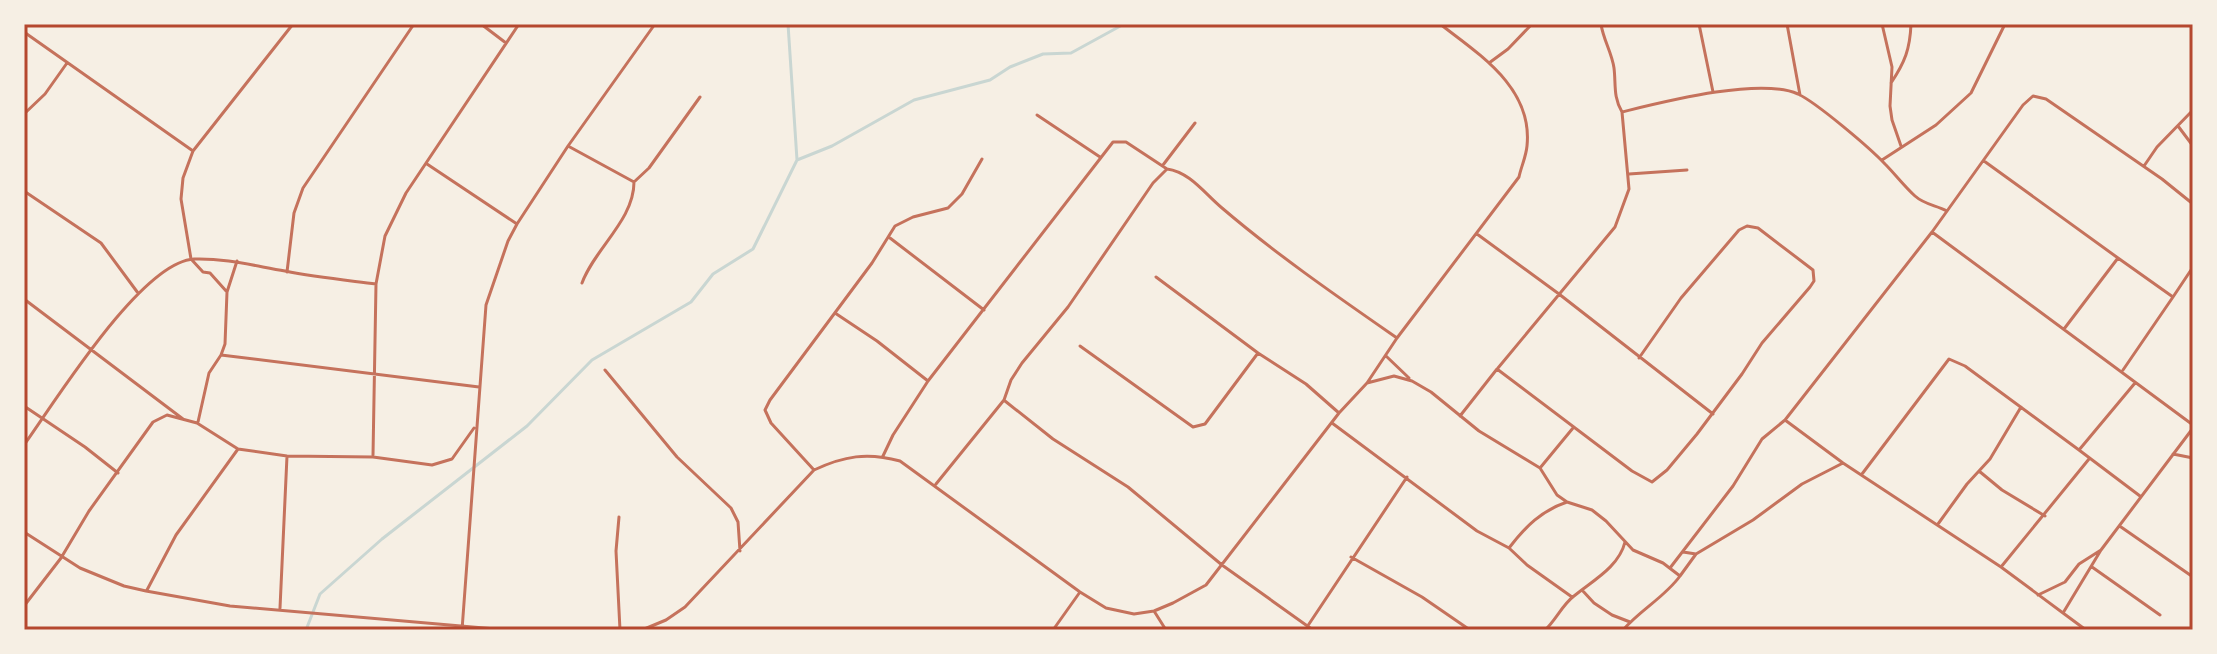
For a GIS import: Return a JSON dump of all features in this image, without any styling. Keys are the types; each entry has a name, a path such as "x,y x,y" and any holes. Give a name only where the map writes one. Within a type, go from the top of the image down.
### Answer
{"street":[{"path":"227,292 210,273 203,272 191,259 181,191 185,169 193,151 293,24"},
{"path":"287,272 294,213 303,188 414,24"},
{"path":"481,24 506,43"},
{"path":"373,457 376,284 390,221 519,24"},
{"path":"462,628 486,305 508,241 568,146 655,24 723,24"},
{"path":"642,630 666,620 685,607 814,470 838,459 883,457 900,461 1106,608 1134,614 1154,611 1206,585 1339,413 1367,383 1397,338 1519,177 1527,147 1526,124 1520,101 1508,81 1440,24"},
{"path":"1489,63 1532,24"},
{"path":"1460,416 1615,227 1629,189 1622,112 1617,105 1613,88 1614,68 1601,24"},
{"path":"1699,24 1713,92"},
{"path":"1787,24 1800,95"},
{"path":"1882,24 1892,67 1892,120 1901,146"},
{"path":"1891,83 1910,49 1911,24"},
{"path":"1882,160 1936,125 1971,93 2005,24"},
{"path":"24,32 193,151"},
{"path":"24,114 54,84 67,63"},
{"path":"1622,112 1713,92 1782,90 1800,95 1882,160 1914,195 1934,208 1947,211"},
{"path":"1670,568 1733,486 1762,439 1785,420 1932,232 2023,105 2033,96 2046,99 2144,166 2193,204"},
{"path":"582,283 627,210 633,197 634,182 649,168 700,97"},
{"path":"2144,166 2157,147 2193,110"},
{"path":"1037,115 1100,157"},
{"path":"935,485 1004,400 1011,380 1022,363 1068,307 1195,123"},
{"path":"2178,126 2193,146"},
{"path":"883,457 893,435 928,381 1100,157 1113,142 1119,140 1193,181 1221,208 1397,338"},
{"path":"568,146 634,182"},
{"path":"814,470 771,423 765,410 890,238 895,226 948,208 982,159"},
{"path":"1984,161 2173,297"},
{"path":"426,163 517,224"},
{"path":"1629,174 1687,170"},
{"path":"24,191 101,243 138,293"},
{"path":"1497,369 1632,471 1652,482 1667,470 1713,414 1762,343 1814,281 1813,270 1758,228 1747,226 1739,230 1681,298 1639,358"},
{"path":"1932,232 2193,427 2101,550 2063,613"},
{"path":"1477,234 1713,414"},
{"path":"890,238 984,310"},
{"path":"2064,329 2118,258"},
{"path":"24,445 125,305 161,276 191,259 237,261 287,272 376,284"},
{"path":"197,423 209,373 225,344 227,292 237,261"},
{"path":"2122,371 2193,267"},
{"path":"1156,277 1258,353 1306,384 1339,413"},
{"path":"24,299 186,421"},
{"path":"835,313 928,381"},
{"path":"1080,346 1193,427 1205,424 1258,353"},
{"path":"221,355 479,387"},
{"path":"1385,355 1412,381 1431,392 1479,431 1540,468 1557,495 1567,502 1592,510 1638,554 1663,563 1680,576"},
{"path":"1862,474 1949,359 1965,366 2141,497"},
{"path":"605,370 677,457 731,508 738,522 740,551"},
{"path":"1367,383 1394,376 1412,381"},
{"path":"2079,450 2135,383"},
{"path":"1004,400 1053,439 1128,487 1222,565 1306,628 1313,630"},
{"path":"24,406 118,473"},
{"path":"1938,525 1990,459 2021,407"},
{"path":"24,606 61,558 89,511 153,422 167,415 197,423 238,449 287,456 373,457 432,465 447,463 457,455 477,424"},
{"path":"1785,420 1843,463 2001,567 2086,630"},
{"path":"1332,423 1477,531 1509,548 1572,597"},
{"path":"1540,468 1574,428"},
{"path":"146,591 176,535 238,449"},
{"path":"2173,454 2193,458"},
{"path":"280,609 287,456"},
{"path":"2001,567 2089,459"},
{"path":"1623,630 1671,588 1696,554 1753,520 1802,484 1843,463"},
{"path":"1979,471 2002,490 2045,516"},
{"path":"1306,628 1407,477"},
{"path":"1509,548 1525,527 1543,512 1567,502"},
{"path":"619,517 616,551 620,630"},
{"path":"2119,526 2193,577"},
{"path":"24,532 61,558 101,578 146,591 191,600 507,630"},
{"path":"1545,630 1572,597 1592,584 1617,558 1625,542"},
{"path":"2038,595 2065,582 2079,564 2101,550"},
{"path":"1683,552 1696,554"},
{"path":"1351,557 1422,597 1470,630"},
{"path":"2092,567 2160,615"},
{"path":"1582,590 1594,603 1630,622"},
{"path":"1053,630 1080,592"},
{"path":"1154,611 1166,630"}],"waterway":[{"path":"306,630 320,594 382,539 527,426 592,360 691,302 713,274 753,249 797,160 788,24"},
{"path":"797,160 832,146 914,100 990,80 1010,67 1043,54 1071,53 1124,24"}]}
